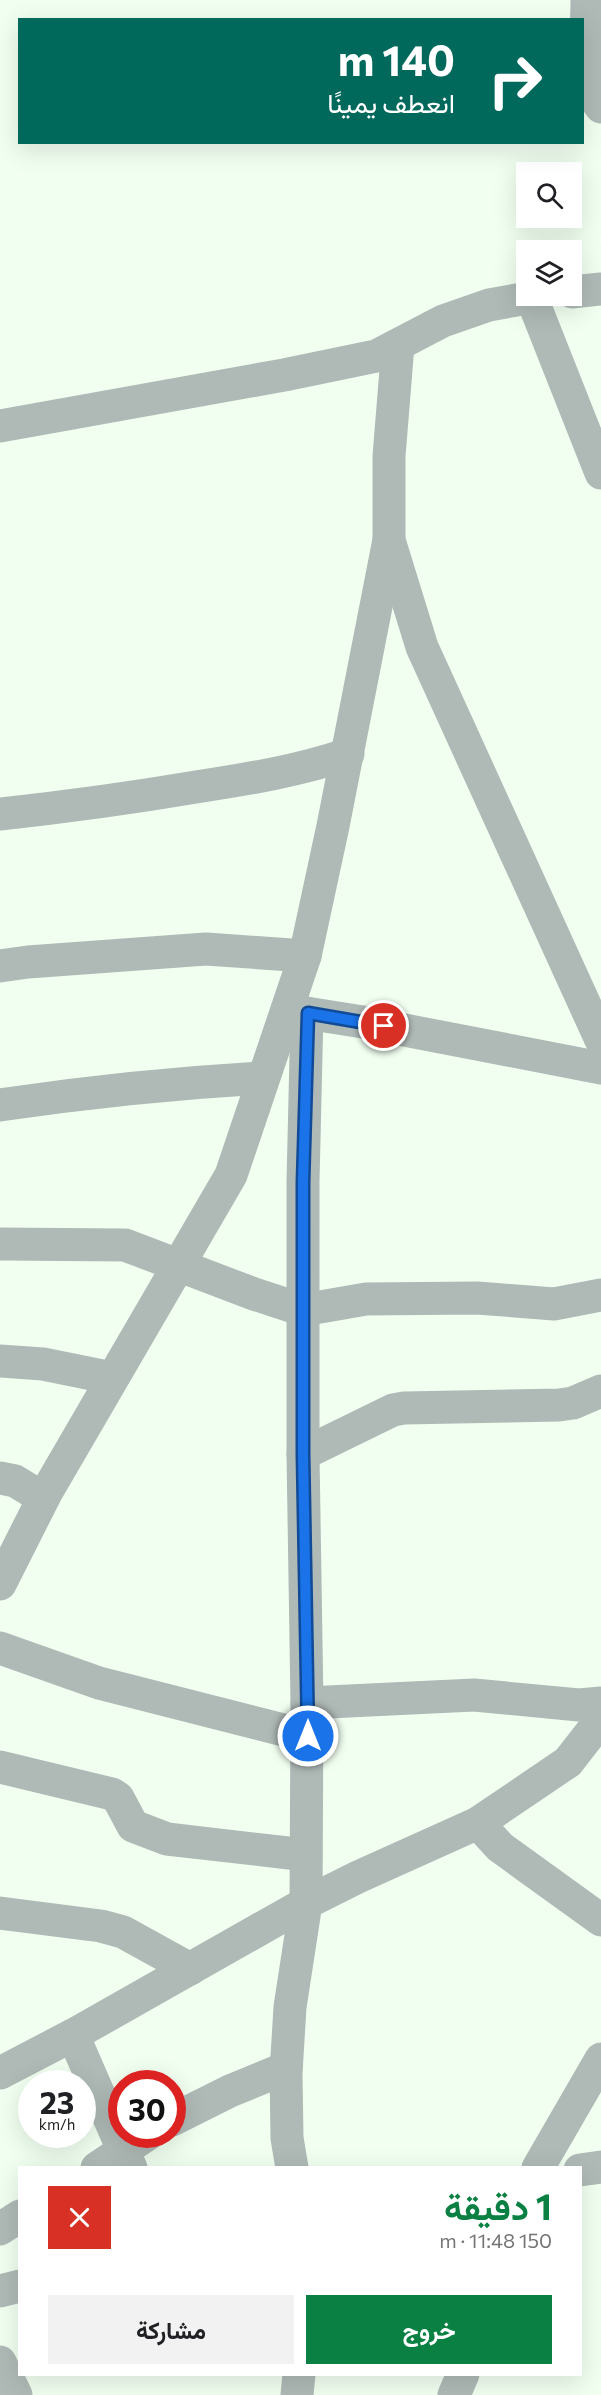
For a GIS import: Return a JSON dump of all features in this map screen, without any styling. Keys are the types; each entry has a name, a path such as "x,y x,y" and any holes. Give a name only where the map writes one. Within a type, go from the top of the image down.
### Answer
{"street":[{"path":"601,1 587,0 588,78 595,99 601,107"},
{"path":"582,291 601,289"},
{"path":"0,426 284,375 375,356 443,321 489,305 516,300"},
{"path":"539,306 601,473"},
{"path":"292,2166 287,2138 286,2068 290,2007 306,1903 308,1736 303,1454 303,1182 296,1012 304,956 348,754 389,540 389,456 398,345"},
{"path":"389,540 422,647 601,1040"},
{"path":"0,814 106,802 272,775 348,754"},
{"path":"0,966 206,949 304,956"},
{"path":"296,1012 363,1022 601,1068"},
{"path":"0,1584 43,1497 231,1174 262,1078 296,1012"},
{"path":"0,1105 93,1092 262,1078"},
{"path":"0,1244 124,1245 303,1310 366,1299 477,1298 554,1304 601,1296"},
{"path":"0,1360 43,1364 112,1378"},
{"path":"303,1454 393,1410 422,1407 559,1405 601,1391"},
{"path":"0,1478 15,1480 43,1497"},
{"path":"0,1648 99,1683 308,1736"},
{"path":"308,1703 474,1695 579,1705 601,1703"},
{"path":"0,2073 73,2035 306,1903 478,1823 568,1762 593,1730 601,1709"},
{"path":"0,1767 112,1794 118,1798 133,1826 167,1839 306,1855"},
{"path":"478,1823 500,1848 601,1920"},
{"path":"0,1913 102,1926 123,1932 190,1969"},
{"path":"73,2035 125,2155"},
{"path":"539,2166 601,2059"},
{"path":"186,2113 230,2091 286,2068"},
{"path":"582,2170 601,2167"},
{"path":"0,2229 18,2217"},
{"path":"0,2291 18,2286"},
{"path":"0,2362 16,2395"},
{"path":"297,2395 299,2376"},
{"path":"454,2395 462,2376"}],"route":[{"path":"308,1736 303,1454 303,1182 308,1013 384,1026"}]}
